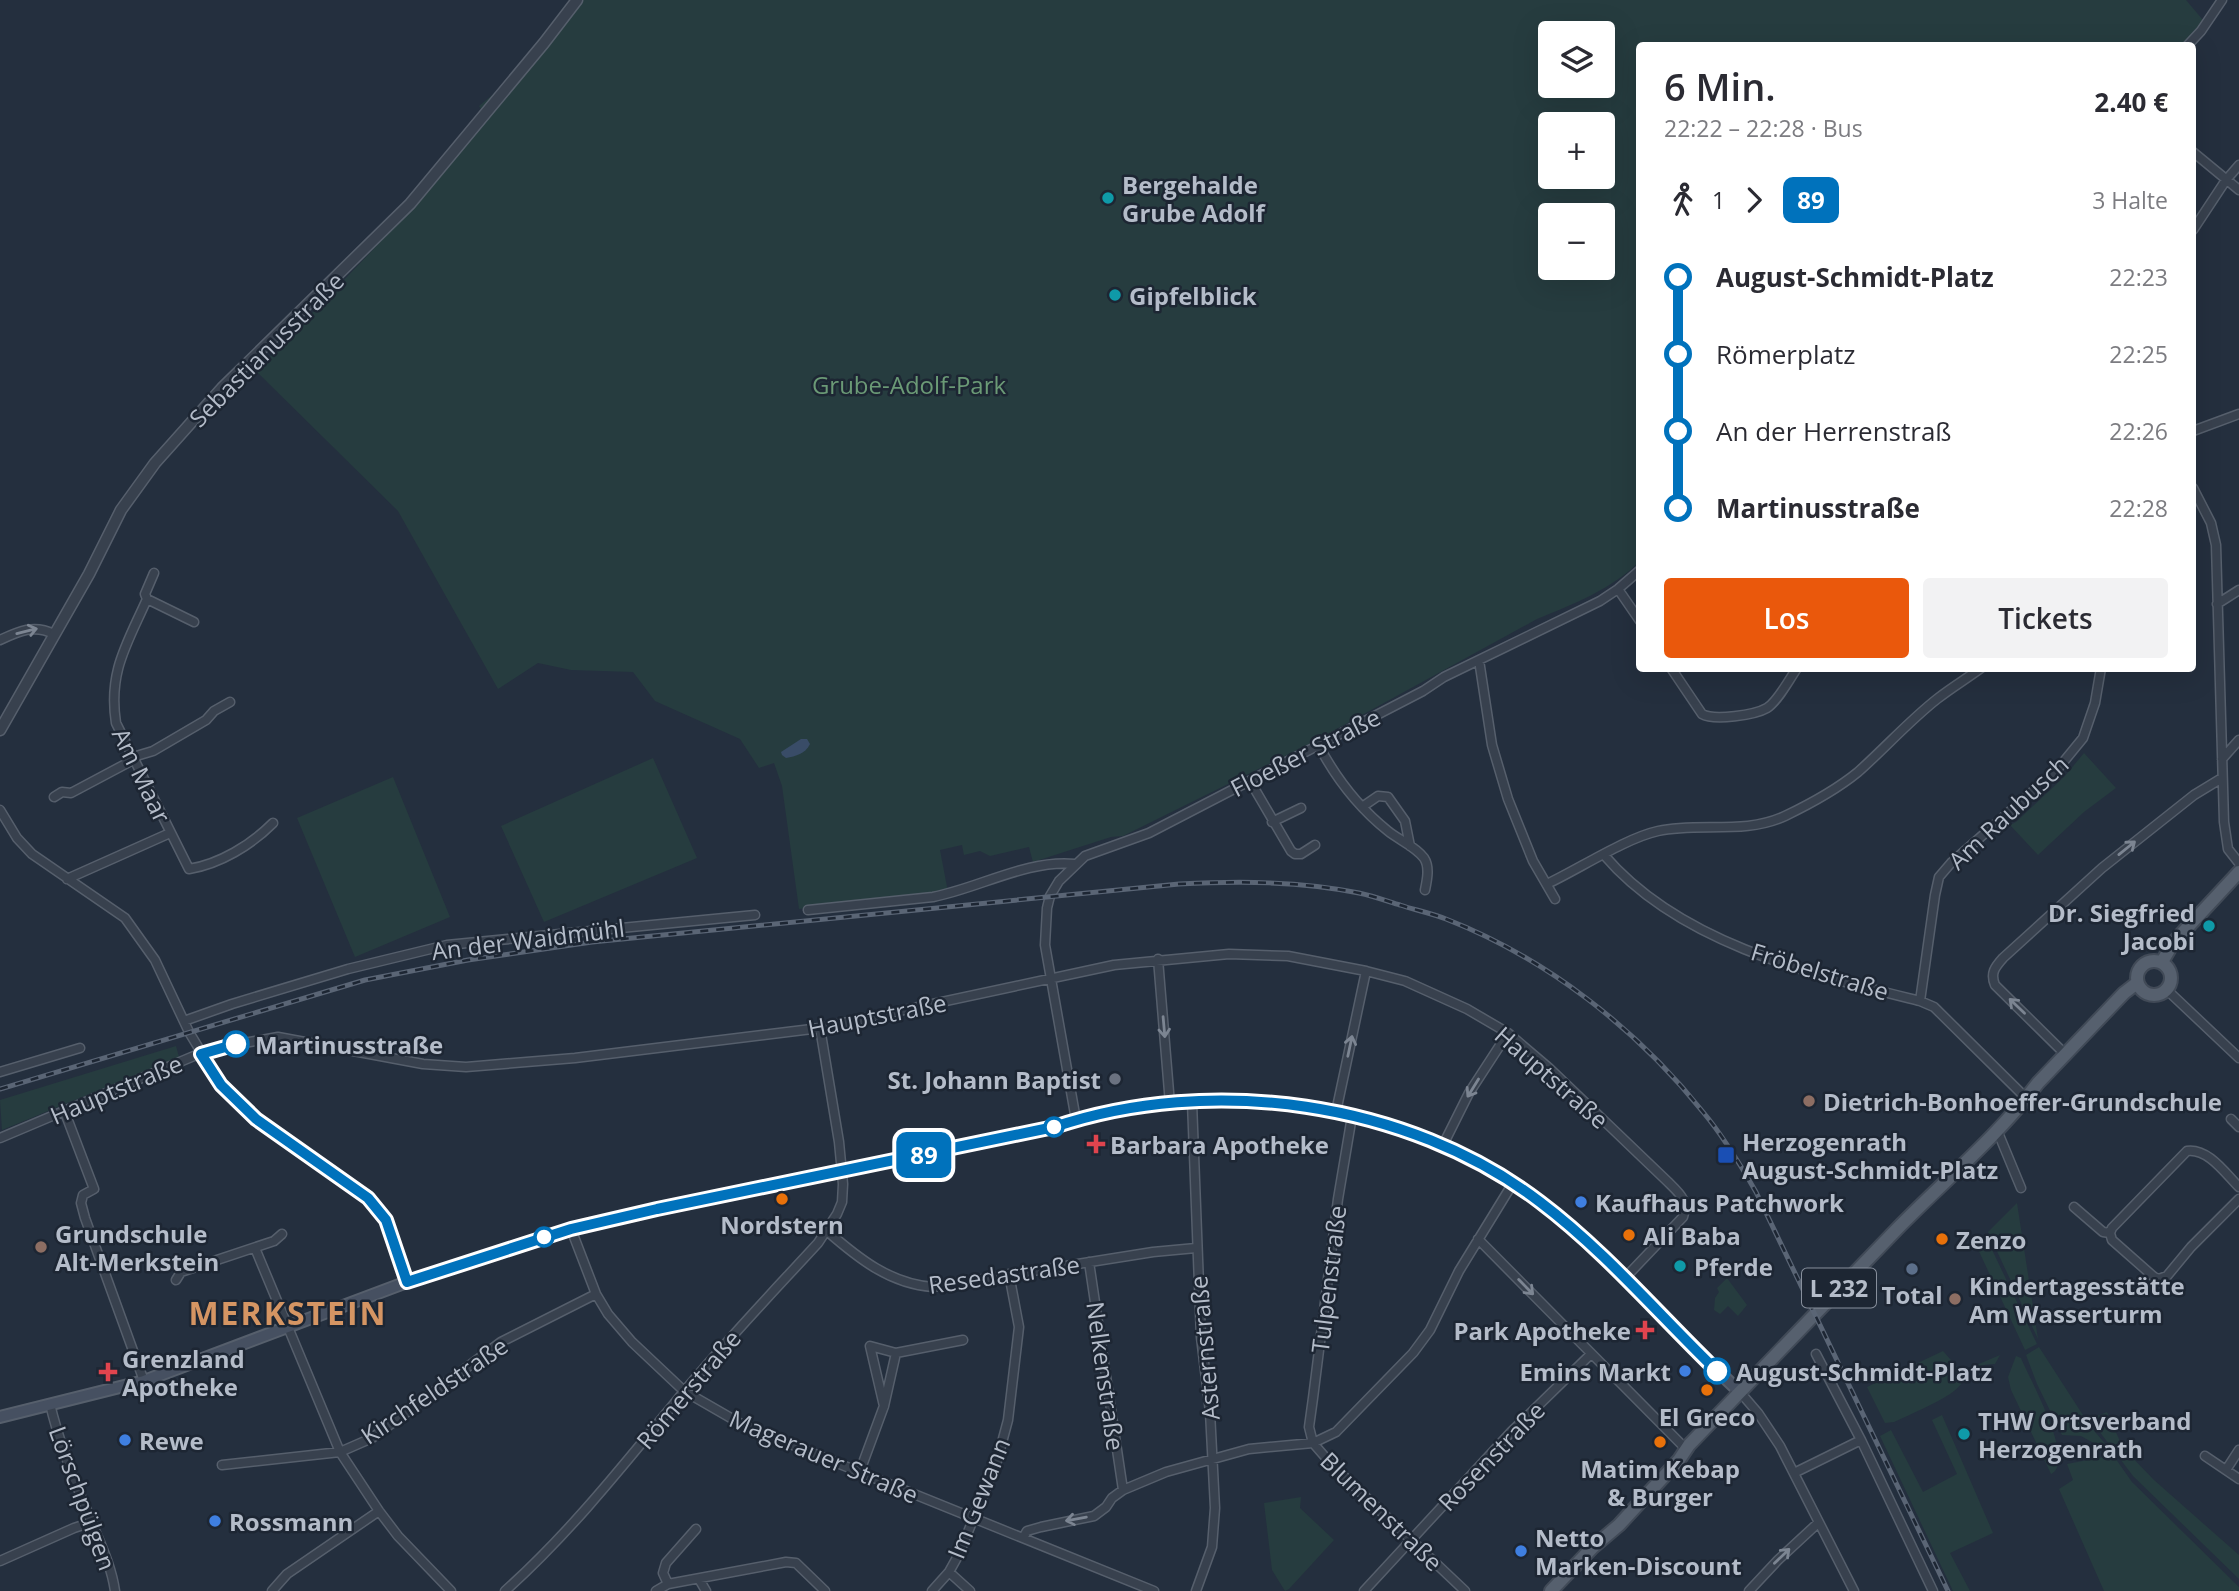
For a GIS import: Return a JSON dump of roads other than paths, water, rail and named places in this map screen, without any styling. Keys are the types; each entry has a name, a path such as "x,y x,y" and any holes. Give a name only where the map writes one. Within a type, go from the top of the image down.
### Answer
{"main road":[{"name":"L 232","path":"1551,1591 1592,1548 1619,1525 1686,1449 1793,1336 1997,1130 2124,993 2137,984 2137,973 2142,964 2152,960 2162,962 2173,943 2239,872"},
{"path":"2137,984 2142,991 2150,995 2159,995 2167,990 2171,975 2162,962"},
{"path":"0,1417 144,1381 407,1282 571,1229 1054,1127 1076,1120 1170,1104 1231,1100 1278,1102 1352,1116 1443,1145 1513,1183 1541,1202 1584,1239 1740,1392"}],"street":[{"name":"Sebastianusstraße","path":"0,730 89,574 121,510 155,463 222,388 410,204 577,0"},
{"path":"2191,42 2222,0"},
{"path":"2196,155 2239,190"},
{"path":"2196,225 2239,165"},
{"path":"2196,430 2239,414"},
{"path":"2196,494 2211,523 2216,545 2222,778 2228,849 2239,863"},
{"name":"Am Maar","path":"154,573 145,594 147,599 120,660 114,683 116,723 189,869 232,854 260,836 273,823"},
{"name":"Floeßer Straße","path":"1076,1120 1045,945 1050,896 1059,881 1075,864 1085,856 1149,833 1319,746 1479,660 1600,601 1636,575"},
{"path":"1618,589 1636,615"},
{"path":"2217,604 2239,590"},
{"path":"147,599 194,621"},
{"path":"0,640 34,628 44,628 54,634"},
{"path":"1479,660 1494,755 1522,836 1555,899"},
{"path":"1674,672 1702,713 1718,718 1766,709 1794,672"},
{"path":"1547,884 1656,832 1680,828 1751,827 1782,818 1825,795 1857,772 1937,699 1975,672"},
{"name":"Am Raubusch","path":"1920,1001 1934,895 1939,877 1951,863 2056,771 2083,738 2095,703 2100,672"},
{"path":"54,797 62,792 71,793 134,758 153,751 206,720 214,711 230,702"},
{"path":"2222,758 2239,740"},
{"path":"1319,746 1340,783 1362,807 1391,834 1423,856 1426,863 1425,890"},
{"path":"2065,1055 1995,985 1992,978 1994,969 2102,868 2194,795 2222,778"},
{"path":"1250,781 1272,822 1295,854 1301,854 1315,845"},
{"path":"1362,807 1378,796 1388,797 1405,821 1410,846"},
{"path":"1272,822 1301,808"},
{"path":"0,810 17,838 32,854 124,918 155,960 201,1054 221,1085 256,1119 368,1198 386,1220 407,1282"},
{"path":"67,879 170,834"},
{"name":"Fröbelstraße","path":"1604,855 1635,886 1701,929 1782,964 1934,1007 2026,1098"},
{"path":"807,910 933,897 1043,864 1075,864"},
{"name":"An der Waidmühl","path":"184,1021 348,969 447,945 755,915"},
{"name":"Hauptstraße","path":"0,1138 201,1054 244,1042 278,1037 423,1064 466,1068 588,1057 820,1028 1114,965 1158,959 1229,954 1288,956 1405,981 1467,1009 1508,1033 1549,1068 1668,1181 1684,1198 1686,1207 1683,1217 1625,1279"},
{"path":"1158,959 1170,1104"},
{"path":"1336,1112 1366,971"},
{"path":"2167,990 2238,1054"},
{"name":"Römerstraße","path":"505,1591 533,1565 614,1477 684,1391 827,1231 842,1202 843,1172 820,1028"},
{"path":"1443,1145 1469,1093 1508,1033"},
{"path":"0,1072 80,1048"},
{"name":"Asternstraße","path":"1192,1102 1201,1337 1210,1412 1215,1508 1214,1536 1209,1558 1196,1591"},
{"path":"64,1110 94,1189 83,1195 81,1203 85,1218 144,1381"},
{"name":"Tulpenstraße","path":"1313,1443 1309,1427 1338,1199 1352,1116"},
{"path":"2231,1119 2239,1127"},
{"path":"1997,1130 2021,1188"},
{"path":"2239,1186 2204,1153 2187,1151 2112,1228 2112,1240 2159,1279 2167,1276 2191,1247 2239,1199"},
{"path":"1313,1443 1336,1432 1413,1353 1430,1330 1459,1271 1513,1183"},
{"path":"2074,1207 2103,1232 2110,1233"},
{"name":"Magerauer Straße","path":"571,1229 596,1294 608,1314 632,1342 684,1391 743,1424 1154,1591"},
{"name":"Resedastraße","path":"827,1231 859,1259 914,1285 950,1285 1153,1252 1196,1248"},
{"path":"176,1280 181,1272 274,1241 282,1234"},
{"path":"1479,1239 1686,1449"},
{"path":"255,1248 340,1452 398,1536 452,1591"},
{"name":"Nelkenstraße","path":"1089,1262 1123,1490"},
{"name":"Im Gewann","path":"932,1591 949,1572 959,1555 999,1456 1008,1420 1019,1327 1009,1274"},
{"name":"Kirchfeldstraße","path":"222,1465 340,1452 372,1438 501,1342 596,1294"},
{"path":"884,1406 870,1346 896,1353 963,1340"},
{"path":"860,1471 884,1406 896,1353"},
{"name":"Rosenstraße","path":"1364,1591 1511,1432 1591,1354"},
{"path":"1816,1354 1861,1440 1933,1591"},
{"path":"1740,1392 1765,1424 1794,1473 1854,1591"},
{"name":"Lörschpülgen","path":"50,1404 58,1436 113,1576 115,1591"},
{"path":"1794,1473 1861,1440"},
{"name":"Blumenstraße","path":"1023,1538 1027,1531 1094,1516 1123,1490 1166,1472 1249,1449 1313,1443 1333,1466 1465,1591"},
{"path":"2226,1470 2239,1450"},
{"path":"2205,1456 2239,1479"},
{"path":"272,1591 287,1574 379,1511"},
{"path":"0,1561 92,1522"},
{"path":"1749,1591 1818,1523"},
{"path":"668,1584 663,1573 666,1563 696,1529"},
{"path":"656,1591 668,1584 786,1562 796,1563 825,1591"},
{"path":"949,1572 970,1591"},
{"path":"699,1579 706,1591"}],"water":[{"path":"801,739 807,739 810,744 806,750 786,758 782,755 781,752"}],"railway":[{"path":"0,1089 365,980 468,960 592,942 1179,884 1292,884 1364,894 1446,919 1483,935 1554,975 1619,1024 1677,1081 1703,1112 1725,1141 1756,1192 1948,1591"}],"place":[{"name":"Bergehalde Grube Adolf","path":"1108,198"},
{"name":"Gipfelblick","path":"1115,295"},
{"name":"Dr. Siegfried Jacobi","path":"2209,926"},
{"name":"Martinusstraße","path":"236,1044"},
{"name":"St. Johann Baptist","path":"1115,1079"},
{"name":"Dietrich-Bonhoeffer-Grundschule","path":"1809,1101"},
{"name":"Barbara Apotheke","path":"1096,1144"},
{"name":"Herzogenrath August-Schmidt-Platz","path":"1726,1155"},
{"name":"Nordstern","path":"782,1199"},
{"name":"Kaufhaus Patchwork","path":"1581,1202"},
{"name":"Ali Baba","path":"1629,1235"},
{"name":"Zenzo","path":"1942,1239"},
{"name":"Grundschule Alt-Merkstein","path":"41,1247"},
{"name":"Pferde","path":"1680,1266"},
{"name":"Total","path":"1912,1269"},
{"name":"Kindertagesstätte Am Wasserturm","path":"1955,1299"},
{"name":"Park Apotheke","path":"1645,1330"},
{"name":"Emins Markt","path":"1685,1371"},
{"name":"August-Schmidt-Platz","path":"1717,1371"},
{"name":"Grenzland Apotheke","path":"108,1372"},
{"name":"El Greco","path":"1707,1390"},
{"name":"THW Ortsverband Herzogenrath","path":"1964,1434"},
{"name":"Rewe","path":"125,1440"},
{"name":"Matim Kebap & Burger","path":"1660,1442"},
{"name":"Rossmann","path":"215,1521"},
{"name":"Netto Marken-Discount","path":"1521,1551"}],"district":[{"name":"MERKSTEIN","path":"288,1312"}],"park label":[{"name":"Grube-Adolf-Park","path":"909,384"}]}
